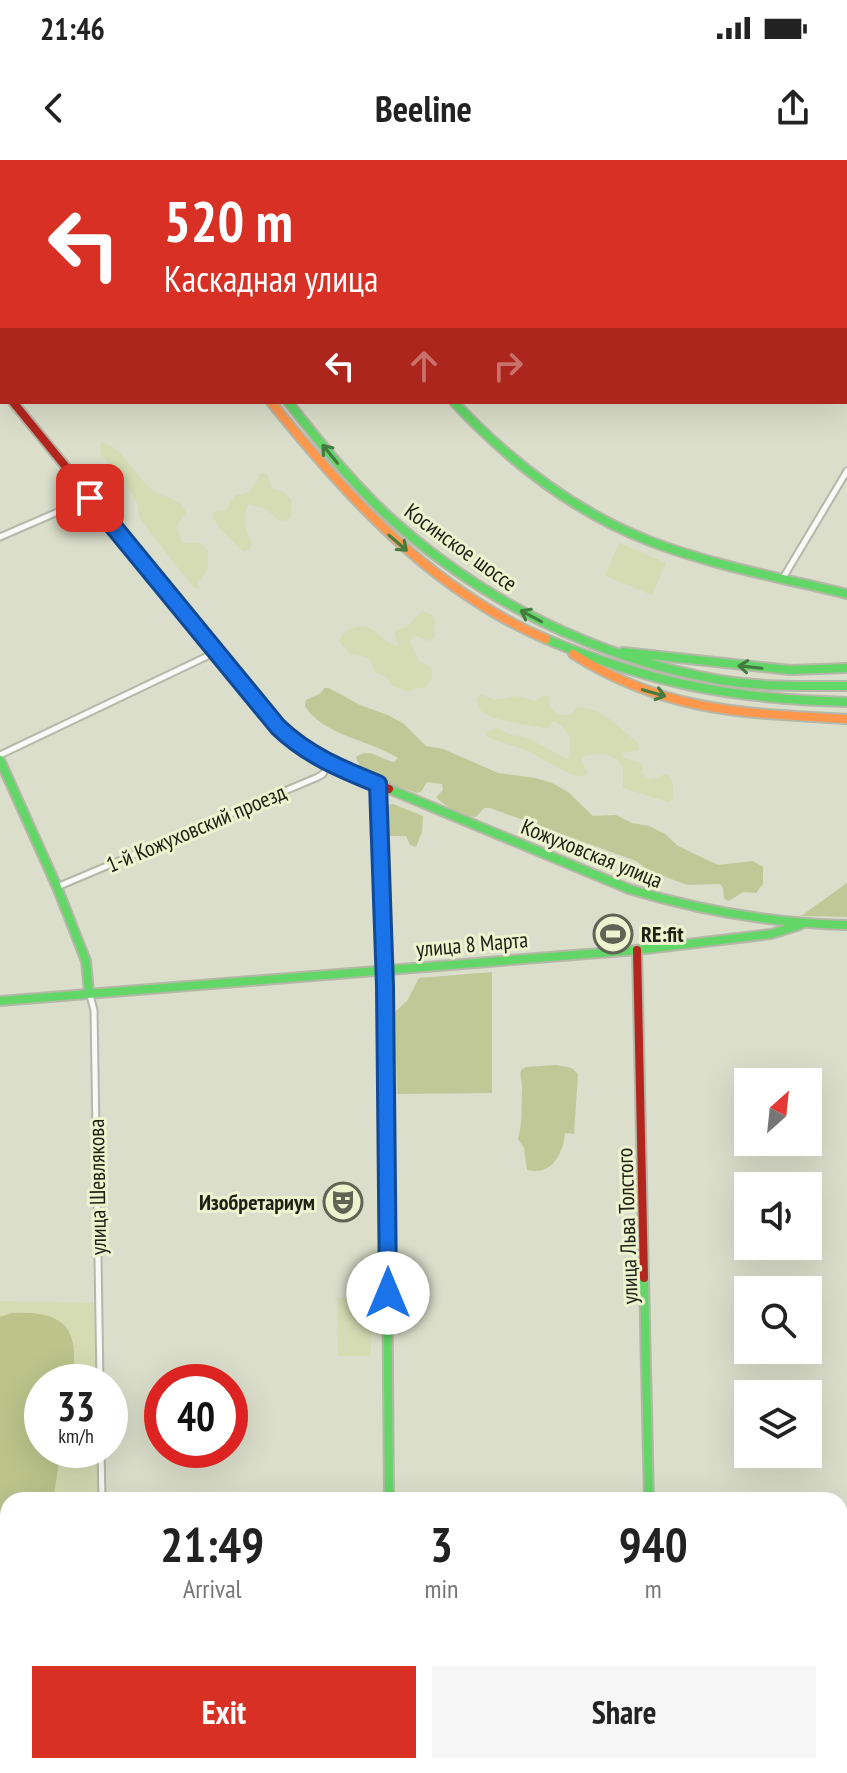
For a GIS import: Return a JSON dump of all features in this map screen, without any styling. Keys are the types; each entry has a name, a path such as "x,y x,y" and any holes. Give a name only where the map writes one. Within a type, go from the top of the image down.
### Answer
{"main road":[{"name":"Кожуховская улица","path":"15,404 216,652 294,742 328,764 629,889 697,909 802,924"},
{"name":"Косинское шоссе","path":"273,404 328,474 403,547 472,598 559,646"},
{"name":"Косинское шоссе","path":"290,404 356,484 427,549 495,596 550,626 601,649 651,666 713,679 787,687 847,686"},
{"path":"456,404 509,458 542,483 642,538 713,561 847,594"},
{"path":"559,646 623,671 691,690 785,702 847,702"},
{"path":"559,646 622,682 663,696 734,710 847,719"},
{"path":"601,649 767,669 809,671 847,668"},
{"path":"0,757 86,961 89,992"},
{"path":"378,784 388,1196 389,1492"},
{"path":"751,917 757,920 759,926 752,936"},
{"path":"802,924 847,925"},
{"name":"улица 8 Марта","path":"0,1001 637,950 752,936 802,924"},
{"name":"улица Льва Толстого","path":"637,950 649,1492"}],"street":[{"path":"783,578 847,471"},
{"path":"0,537 90,498"},
{"path":"0,757 216,652"},
{"name":"1-й Кожуховский проезд","path":"57,887 318,777 328,764"},
{"name":"улица Шевлякова","path":"89,992 94,1016 100,1364"},
{"path":"101,1468 102,1492"}],"shaded area":[{"path":"101,442 116,449 151,489 176,501 183,508 186,513 176,527 182,543 199,543 208,551 208,569 198,583 199,589 194,588 140,519 137,503 123,479 100,453"},
{"path":"261,473 267,474 272,489 283,492 292,500 291,516 280,521 266,509 249,504 245,518 252,545 249,550 243,551 217,526 213,515 216,510 226,511 234,496 250,492"},
{"path":"619,543 666,563 652,595 605,576"},
{"path":"422,611 432,615 435,621 434,638 429,641 413,635 410,641 418,660 432,669 432,680 424,688 414,688 410,692 393,686 386,677 375,672 367,657 350,654 339,641 346,632 361,626 399,646 396,630 407,627"},
{"path":"324,688 404,724 426,746 443,749 498,773 552,783 568,792 593,816 616,815 632,823 649,826 665,834 678,846 718,865 753,861 763,867 763,884 756,893 743,892 729,901 724,899 720,884 687,885 650,871 636,861 490,808 484,808 476,817 460,813 436,797 443,790 442,784 427,782 421,792 416,793 381,780 365,770 356,757 370,753 394,762 398,758 335,730 313,716 305,706 306,700 321,693"},
{"path":"480,694 495,700 518,696 535,701 544,695 549,697 550,708 558,715 570,715 578,707 604,715 639,744 638,750 622,753 624,758 640,763 643,767 641,773 650,780 666,774 669,776 673,784 673,798 668,802 623,788 623,766 609,756 598,754 581,758 587,773 582,777 566,772 528,751 489,738 486,733 496,728 528,738 567,759 570,747 567,732 554,721 546,729 496,718 481,711 477,700"},
{"path":"393,804 423,816 422,832 416,847 410,845 406,836 384,836 381,815 384,805"},
{"path":"847,883 847,917 801,916"},
{"path":"492,972 492,1093 397,1094 395,1012 407,1001 419,978"},
{"path":"556,1065 572,1068 578,1074 574,1134 565,1133 555,1162 543,1170 527,1170 524,1148 518,1139 522,1114 521,1070"},
{"path":"337,1298 371,1298 371,1356 338,1356"},
{"path":"0,1301 96,1303 97,1364 24,1364 24,1468 98,1468 99,1492 0,1492"},
{"path":"12,1313 46,1315 66,1327 74,1349 74,1364 24,1364 24,1468 58,1468 54,1492 0,1492 0,1317"}],"traffic: fast":[{"path":"290,404 348,475 388,516 462,574 542,622 629,657 720,680 768,685 847,686"},
{"path":"456,404 497,445 545,483 570,501 624,530 700,558 847,594"},
{"path":"546,639 622,667 694,686 767,697 847,702"},
{"path":"623,652 790,670 847,668"},
{"path":"0,760 57,887 86,961 89,992"},
{"path":"378,784 385,986 389,1492"},
{"path":"389,789 629,889 683,904 737,914 791,922 847,925"},
{"path":"0,1001 637,950 771,934 800,925"},
{"path":"644,1278 649,1492"}],"traffic: slow":[{"path":"273,404 330,472 394,538 466,595 546,639"},
{"path":"573,654 640,688 705,706 847,719"}],"traffic: jam":[{"path":"15,404 278,727 328,764 389,789"},
{"path":"637,950 644,1278"}],"place":[{"name":"RE:fit","path":"613,934"},
{"name":"Изобретариум","path":"343,1202"}],"route":[{"path":"90,498 278,727 294,742 328,764 378,784 385,986 388,1293"}]}
